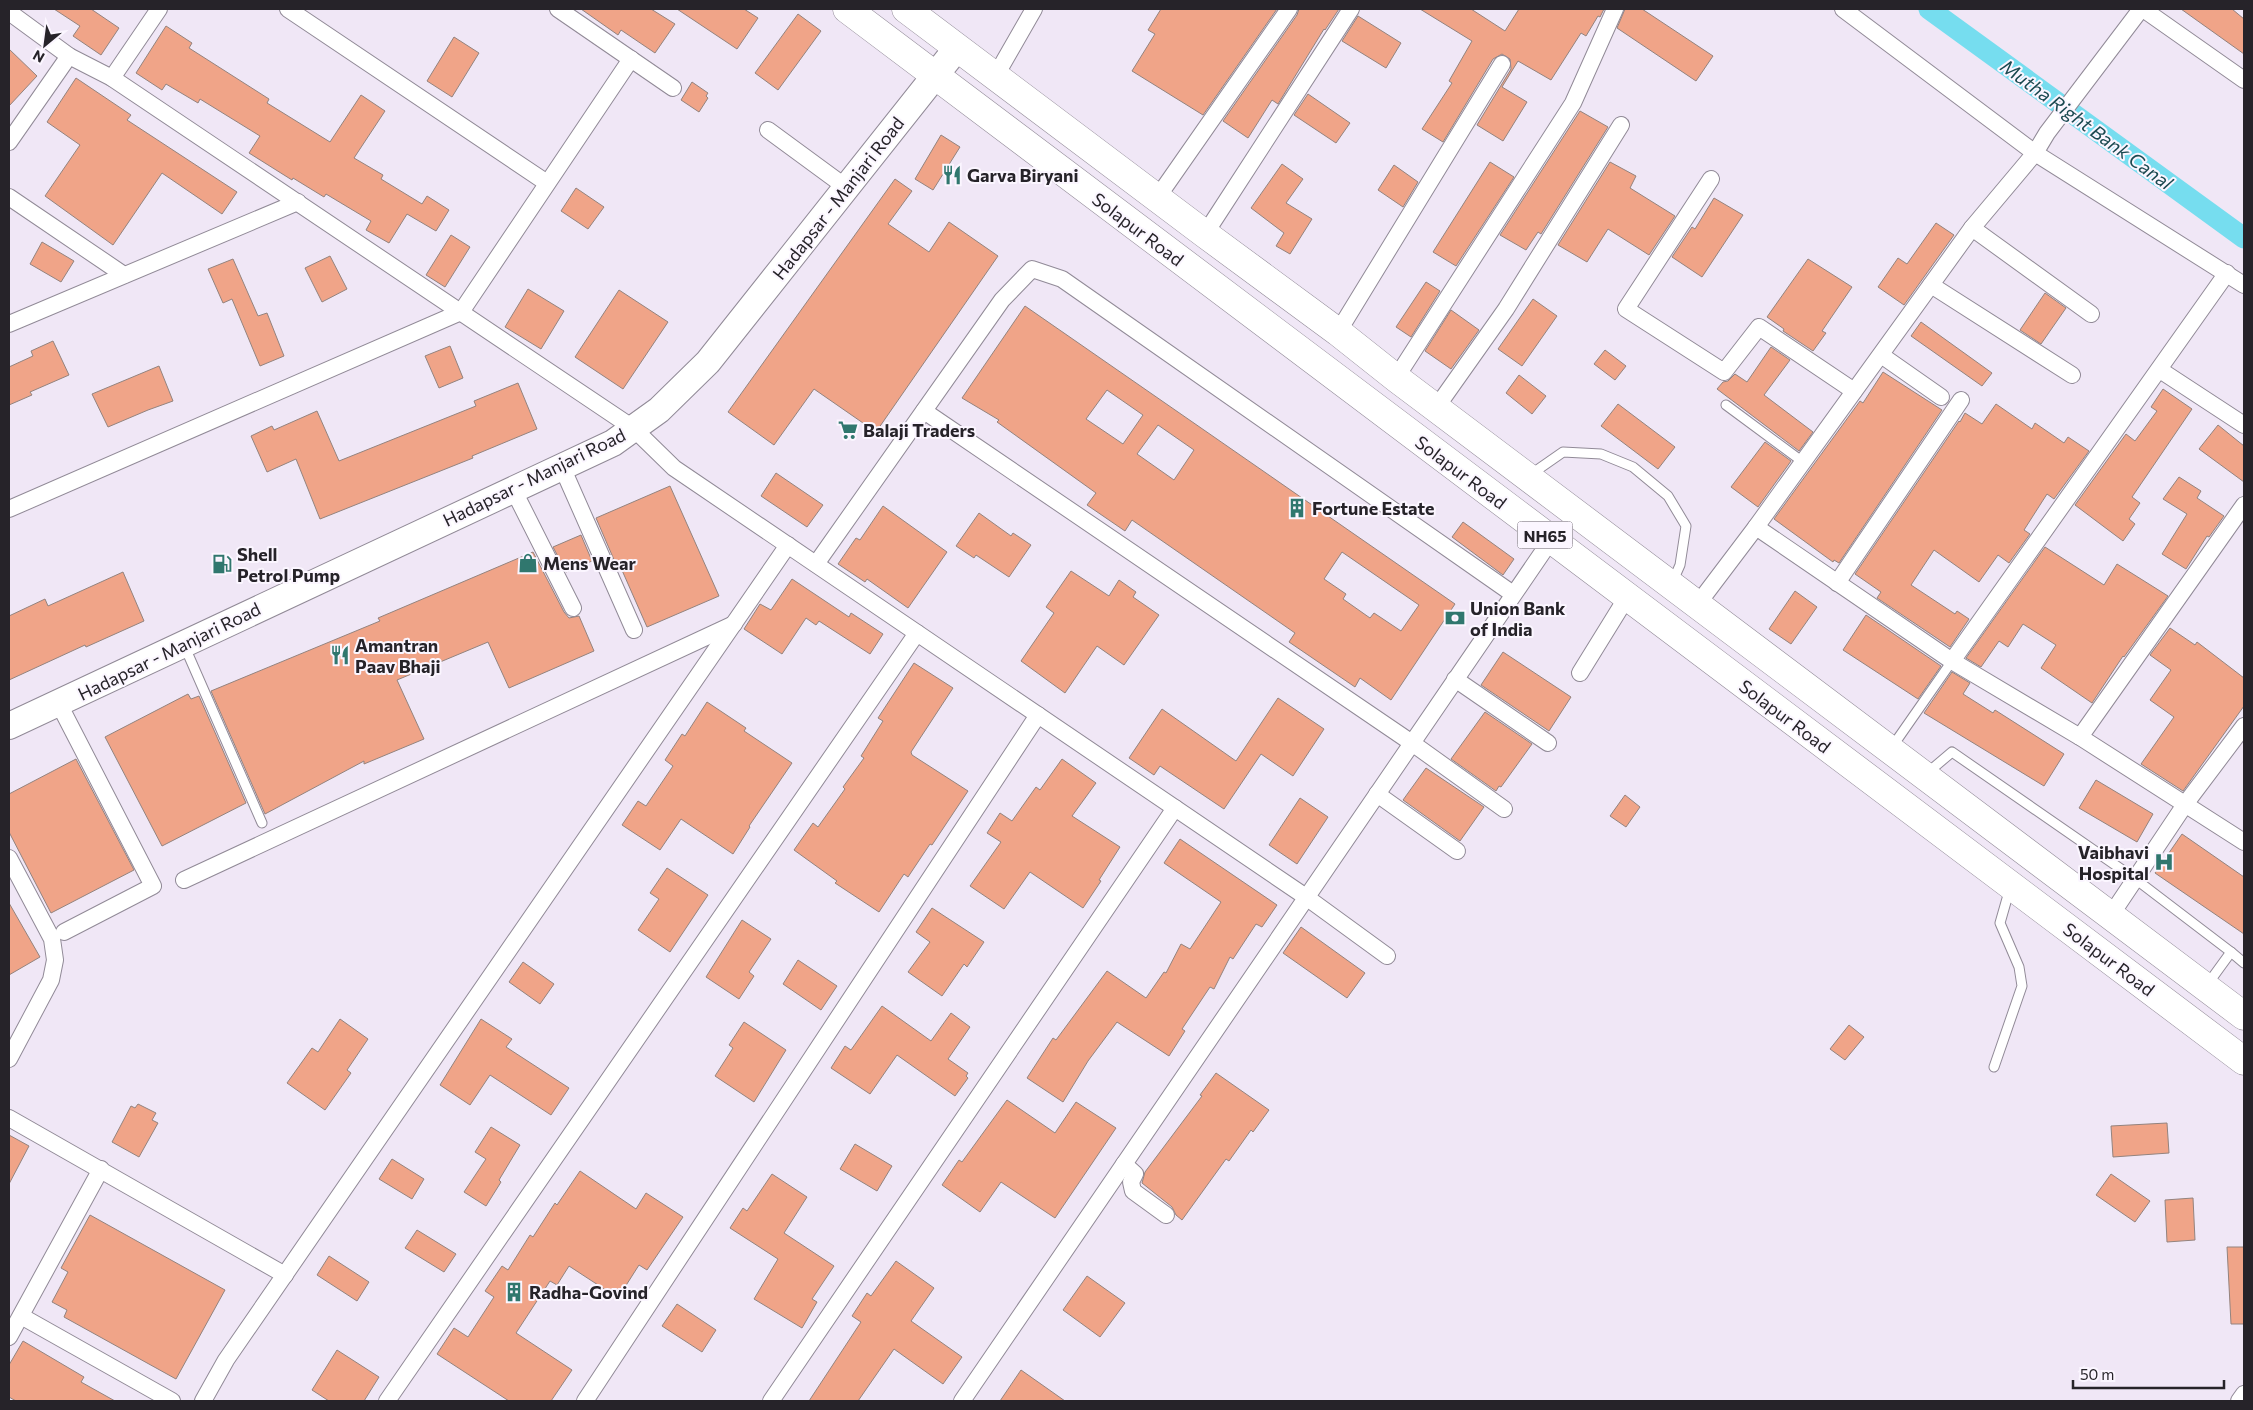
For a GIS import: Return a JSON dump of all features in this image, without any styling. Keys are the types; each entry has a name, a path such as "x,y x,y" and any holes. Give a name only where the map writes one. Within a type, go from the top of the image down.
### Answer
{"highway":[{"name":"Solapur Road","path":"847,9 2244,1061"},
{"name":"Solapur Road","path":"906,9 1204,234 1338,332 1527,477 2244,1016"}],"main road":[{"name":"Hadapsar - Manjari Road","path":"9,726 613,443 659,410 708,362 957,48"}],"street":[{"path":"112,78 159,9"},
{"path":"288,9 547,183"},
{"path":"558,9 673,88"},
{"path":"995,77 1034,9"},
{"path":"1158,198 1288,9"},
{"path":"1204,234 1351,9"},
{"path":"1396,378 1573,103 1615,9"},
{"path":"1843,9 2035,153 2244,285"},
{"path":"1697,605 1756,527 1972,228 2035,153 2047,133 2142,9 2244,80"},
{"path":"9,12 69,56 112,78 633,428 674,468 1306,897 1387,956"},
{"path":"9,142 15,121 69,56"},
{"path":"9,509 461,312 631,59"},
{"path":"1338,332 1502,64"},
{"path":"1436,408 1506,309 1621,125"},
{"path":"768,130 847,188"},
{"path":"1711,179 1626,309 1724,372 1759,327 1854,391"},
{"path":"9,197 124,276"},
{"path":"9,324 298,202"},
{"path":"1972,228 2091,314"},
{"path":"816,564 1002,300 1032,270 1062,279 1513,594"},
{"path":"1952,661 2227,273"},
{"path":"1931,285 2072,375"},
{"path":"1880,355 1941,397"},
{"path":"2160,370 2244,425"},
{"path":"1837,583 1962,400"},
{"path":"924,411 1412,742 1504,809"},
{"path":"562,467 634,630"},
{"path":"513,489 573,608"},
{"path":"2080,737 2244,505"},
{"path":"1756,527 1952,661 2080,737 2186,803 2244,842"},
{"path":"962,1401 1551,540"},
{"path":"203,1401 226,1360 788,545"},
{"path":"1580,673 1627,597"},
{"path":"184,880 734,624"},
{"path":"387,1401 917,633"},
{"path":"1455,679 1548,743"},
{"path":"59,704 153,886 64,932"},
{"path":"585,1401 1038,715"},
{"path":"2111,915 2186,803 2244,726"},
{"path":"1377,794 1457,852"},
{"path":"771,1401 1175,808"},
{"path":"9,858 52,939 54,960 51,980 9,1059"},
{"path":"9,1118 285,1275"},
{"path":"1124,1164 1135,1174 1131,1182 1133,1191 1166,1215"},
{"path":"9,1337 101,1169"},
{"path":"21,1316 172,1401"},
{"path":"2239,1401 2244,1394"}],"lane":[{"path":"1726,405 1803,462"},
{"path":"1527,477 1563,452 1601,454 1633,467 1668,496 1686,526 1680,565 1671,585"},
{"path":"183,643 262,823"},
{"path":"1890,750 1952,661"},
{"path":"1924,775 1952,752 2134,878 2244,963"},
{"path":"1994,1067 2022,986 2019,967 2000,923 2011,886"},
{"path":"2206,987 2231,952"}],"building":[{"path":"54,9 91,9 119,28 101,55 73,36 80,26"},
{"path":"581,9 651,9 675,24 655,53 621,30 618,35"},
{"path":"677,9 744,9 758,18 737,49"},
{"path":"1161,9 1277,9 1203,115 1132,71 1155,34 1148,30"},
{"path":"1299,9 1339,9 1324,29 1278,104 1272,100 1248,138 1223,121 1297,15"},
{"path":"1420,9 1471,9 1505,31 1519,9 1604,9 1586,36 1581,33 1551,80 1518,61 1502,87 1527,102 1503,141 1477,125 1511,69 1510,59 1502,54 1493,59 1443,142 1422,129 1452,83 1449,81 1472,41"},
{"path":"1625,9 1642,9 1713,56 1696,81 1617,28"},
{"path":"2181,9 2232,9 2244,19 2244,54"},
{"path":"798,14 821,31 778,90 755,73"},
{"path":"1358,16 1401,43 1386,68 1342,41"},
{"path":"166,26 192,43 189,48 269,99 267,103 330,142 361,95 385,111 354,158 383,175 381,179 422,204 427,196 449,210 436,231 407,214 389,243 366,230 371,221 326,194 324,197 293,178 292,180 249,153 260,136 200,99 198,103 166,84 162,90 136,73"},
{"path":"454,37 479,53 452,97 427,81"},
{"path":"9,49 37,76 9,106"},
{"path":"76,78 131,115 127,120 237,192 222,214 162,173 113,245 45,196 80,145 47,122"},
{"path":"692,82 708,93 706,96 708,98 699,112 681,100"},
{"path":"1308,94 1350,123 1336,143 1294,115"},
{"path":"1580,111 1608,127 1541,234 1538,232 1526,250 1500,235"},
{"path":"941,135 960,147 933,190 915,179"},
{"path":"1490,162 1514,177 1456,266 1433,252"},
{"path":"1610,162 1636,176 1630,188 1675,216 1649,255 1608,229 1587,262 1558,245"},
{"path":"1282,164 1303,179 1286,203 1312,219 1290,254 1276,246 1284,233 1251,208"},
{"path":"1394,165 1418,182 1403,207 1378,190"},
{"path":"895,179 912,191 888,224 929,252 949,222 998,256 876,432 814,389 774,445 728,412"},
{"path":"576,188 604,207 588,229 561,211"},
{"path":"1714,198 1743,215 1702,277 1672,257 1692,227 1695,229"},
{"path":"1936,223 1954,235 1904,305 1878,287 1898,258 1907,264"},
{"path":"451,235 470,247 445,287 426,275"},
{"path":"42,242 74,261 61,282 30,264"},
{"path":"330,256 347,289 322,302 305,268"},
{"path":"233,259 258,316 267,313 284,356 260,366 232,299 223,303 208,269"},
{"path":"1808,259 1852,287 1822,331 1826,333 1813,351 1783,331 1784,329 1767,317"},
{"path":"1426,282 1440,291 1411,337 1396,327"},
{"path":"528,289 564,311 541,349 505,327"},
{"path":"619,290 668,322 623,389 575,357"},
{"path":"2045,293 2066,308 2041,344 2020,330"},
{"path":"1533,299 1557,316 1522,366 1498,349"},
{"path":"1025,306 1455,604 1391,700 1360,678 1355,687 1289,642 1295,633 1132,520 1125,531 1087,505 1096,493 997,422 999,420 962,398","holes":["1107,390 1143,415 1123,444 1086,419","1158,425 1194,450 1174,480 1137,454","1342,552 1419,605 1401,631 1374,613 1370,618 1343,599 1346,594 1324,579"]},
{"path":"1451,310 1479,330 1451,369 1425,351"},
{"path":"1921,322 1992,373 1982,386 1911,336"},
{"path":"53,341 69,375 30,392 32,395 9,405 9,367 33,356 31,351"},
{"path":"450,346 463,378 439,388 425,356"},
{"path":"1771,347 1790,360 1764,395 1813,432 1799,451 1717,389 1723,382 1728,381 1735,374 1747,382"},
{"path":"1605,350 1626,366 1615,380 1594,364"},
{"path":"159,366 173,401 108,427 92,394"},
{"path":"1883,372 1942,410 1839,563 1834,560 1833,562 1774,519 1860,401 1863,403"},
{"path":"1519,375 1546,396 1532,414 1506,393"},
{"path":"518,383 537,429 472,456 473,458 320,519 296,459 267,472 251,436 272,426 274,430 317,411 339,461 476,406 474,401"},
{"path":"2163,389 2192,409 2132,497 2140,503 2129,519 2135,524 2123,541 2075,505 2126,434 2135,441 2157,411 2151,407"},
{"path":"1618,404 1675,447 1658,469 1601,426"},
{"path":"1996,404 2032,429 2035,423 2064,443 2068,437 2089,451 2054,499 2047,494 2024,530 2030,534 2009,563 1998,555 1979,582 1934,550 1911,585 1955,614 1957,611 1969,619 1950,647 1877,598 1881,592 1855,574 1965,413 1982,424"},
{"path":"2218,425 2244,446 2244,482 2199,449"},
{"path":"1765,442 1791,461 1758,507 1731,487"},
{"path":"776,473 823,505 807,527 761,496"},
{"path":"2179,477 2201,491 2197,498 2224,516 2209,537 2207,536 2186,569 2162,554 2187,514 2163,499"},
{"path":"670,486 719,596 647,627 621,568 618,569 596,518"},
{"path":"883,506 947,552 908,608 867,579 865,582 838,564 856,538 860,540"},
{"path":"979,513 1011,536 1013,533 1031,545 1009,577 976,555 974,558 956,546"},
{"path":"1463,522 1514,559 1503,575 1452,537"},
{"path":"581,535 592,561 566,572 553,547"},
{"path":"2045,547 2104,585 2117,564 2168,596 2123,656 2092,703 2041,668 2056,645 2023,624 2008,647 1999,641 1981,667 1966,658"},
{"path":"533,552 564,612 569,618 579,616 594,651 509,688 488,642 397,680 424,739 364,764 364,761 265,814 211,691 380,621 378,618"},
{"path":"1071,571 1109,596 1119,580 1136,592 1133,597 1159,615 1124,665 1097,646 1065,693 1021,661 1054,613 1046,607"},
{"path":"123,572 144,621 86,647 85,645 9,680 9,616 45,599 48,606"},
{"path":"792,579 849,617 851,613 883,634 870,654 819,621 816,625 806,618 782,654 744,629 760,604 771,610"},
{"path":"1795,591 1817,607 1791,644 1769,629"},
{"path":"1866,615 1941,666 1918,699 1843,650"},
{"path":"2170,628 2195,645 2197,642 2244,678 2244,706 2183,791 2141,764 2174,717 2150,700 2171,670 2150,655"},
{"path":"1503,652 1571,697 1549,731 1481,685"},
{"path":"914,663 953,688 911,752 912,755 968,791 932,845 930,844 908,877 904,874 879,912 835,883 837,881 794,850 813,823 818,827 845,789 843,787 864,758 861,756 883,721 878,718"},
{"path":"1952,672 1970,683 1963,694 1993,713 1995,710 2064,754 2044,786 1924,713"},
{"path":"188,694 191,699 199,696 246,803 162,846 105,737"},
{"path":"1278,698 1324,729 1293,776 1261,754 1224,809 1160,766 1154,775 1129,758 1162,709 1236,761"},
{"path":"707,702 746,728 744,731 792,763 749,826 733,854 681,819 660,850 622,825 638,801 646,806 673,766 665,760 682,734 685,736"},
{"path":"1485,712 1532,744 1501,787 1499,786 1496,791 1451,759"},
{"path":"76,759 134,870 51,913 9,832 9,794"},
{"path":"1062,759 1096,783 1072,816 1120,847 1083,908 1030,872 1004,909 970,886 1001,842 987,833 1000,813 1012,821 1036,787 1040,790"},
{"path":"1426,768 1484,807 1460,841 1403,800"},
{"path":"2096,780 2153,814 2137,842 2079,808"},
{"path":"1625,795 1640,807 1626,827 1610,816"},
{"path":"1300,798 1328,817 1297,864 1269,845"},
{"path":"2182,834 2244,877 2244,934 2155,873"},
{"path":"1180,839 1277,905 1262,927 1256,924 1233,959 1230,957 1214,989 1210,987 1182,1029 1185,1031 1169,1056 1117,1022 1088,1061 1063,1102 1027,1078 1053,1038 1056,1040 1107,971 1146,998 1164,972 1166,973 1181,944 1190,949 1221,902 1164,863"},
{"path":"667,868 708,895 670,952 638,930 659,899 650,893"},
{"path":"9,903 40,957 9,975"},
{"path":"932,908 984,942 967,967 964,964 942,996 908,972 930,942 916,932"},
{"path":"742,920 771,939 749,972 754,976 739,999 706,977"},
{"path":"1301,927 1365,973 1347,998 1283,953"},
{"path":"798,960 837,986 821,1010 783,984"},
{"path":"523,962 554,984 540,1004 509,982"},
{"path":"882,1006 931,1041 951,1013 970,1027 948,1059 968,1073 966,1076 968,1078 955,1096 897,1055 870,1094 831,1068 845,1046 851,1050"},
{"path":"340,1019 368,1039 347,1070 351,1073 325,1110 287,1083 312,1048 318,1052"},
{"path":"481,1019 512,1039 506,1047 569,1088 551,1115 490,1075 470,1105 440,1085"},
{"path":"744,1022 786,1050 754,1102 715,1076 733,1048 729,1045"},
{"path":"1849,1025 1864,1037 1845,1060 1830,1049"},
{"path":"1216,1073 1269,1110 1253,1132 1251,1130 1229,1161 1226,1159 1182,1220 1176,1215 1172,1207 1142,1183 1145,1172 1202,1096 1200,1095"},
{"path":"1007,1100 1055,1133 1076,1102 1116,1128 1055,1218 1001,1182 980,1212 942,1185 959,1160 962,1162"},
{"path":"138,1104 156,1113 152,1120 158,1123 139,1157 112,1142 131,1106 135,1108"},
{"path":"2167,1123 2169,1153 2113,1157 2111,1126"},
{"path":"491,1127 520,1145 486,1206 464,1192 486,1159 475,1152"},
{"path":"9,1135 29,1146 9,1184"},
{"path":"855,1144 892,1166 877,1191 840,1169"},
{"path":"392,1159 424,1179 412,1199 379,1179"},
{"path":"580,1171 636,1209 646,1193 683,1217 647,1270 639,1265 618,1298 569,1266 557,1285 550,1281 516,1333 572,1370 551,1401 509,1401 437,1354 454,1328 468,1337 494,1297 485,1291 502,1266 508,1270 530,1235 533,1237 555,1203 557,1205"},
{"path":"772,1174 807,1197 784,1233 834,1266 812,1299 817,1302 802,1328 754,1299 778,1259 730,1228 743,1208 747,1211"},
{"path":"2111,1174 2150,1201 2135,1222 2096,1195"},
{"path":"2193,1198 2195,1240 2167,1242 2165,1200"},
{"path":"90,1215 225,1290 176,1379 64,1317 67,1310 52,1302 68,1272 61,1268"},
{"path":"417,1230 456,1254 444,1272 405,1248"},
{"path":"2227,1247 2244,1247 2244,1324 2231,1324"},
{"path":"329,1256 369,1282 357,1301 317,1275"},
{"path":"896,1261 934,1288 911,1321 962,1357 943,1384 894,1349 858,1401 809,1401 861,1322 852,1316 867,1293 871,1296"},
{"path":"1087,1276 1125,1303 1100,1337 1063,1310"},
{"path":"677,1304 716,1330 702,1352 662,1326"},
{"path":"23,1341 84,1377 81,1382 115,1401 16,1401 9,1397 9,1365"},
{"path":"337,1350 379,1377 364,1401 329,1401 312,1390"},
{"path":"1021,1370 1065,1401 1000,1401"}],"waterway":[{"name":"Mutha Right Bank Canal","path":"1929,9 2244,238"}],"place":[{"name":"Garva Biryani","path":"952,175"},
{"name":"Balaji Traders","path":"848,430"},
{"name":"Fortune Estate","path":"1297,508"},
{"name":"Mens Wear","path":"528,563"},
{"name":"Shell Petrol Pump","path":"222,564"},
{"name":"Union Bank of India","path":"1455,618"},
{"name":"Amantran Paav Bhaji","path":"340,655"},
{"name":"Vaibhavi Hospital","path":"2164,862"},
{"name":"Radha-Govind","path":"514,1292"}]}
